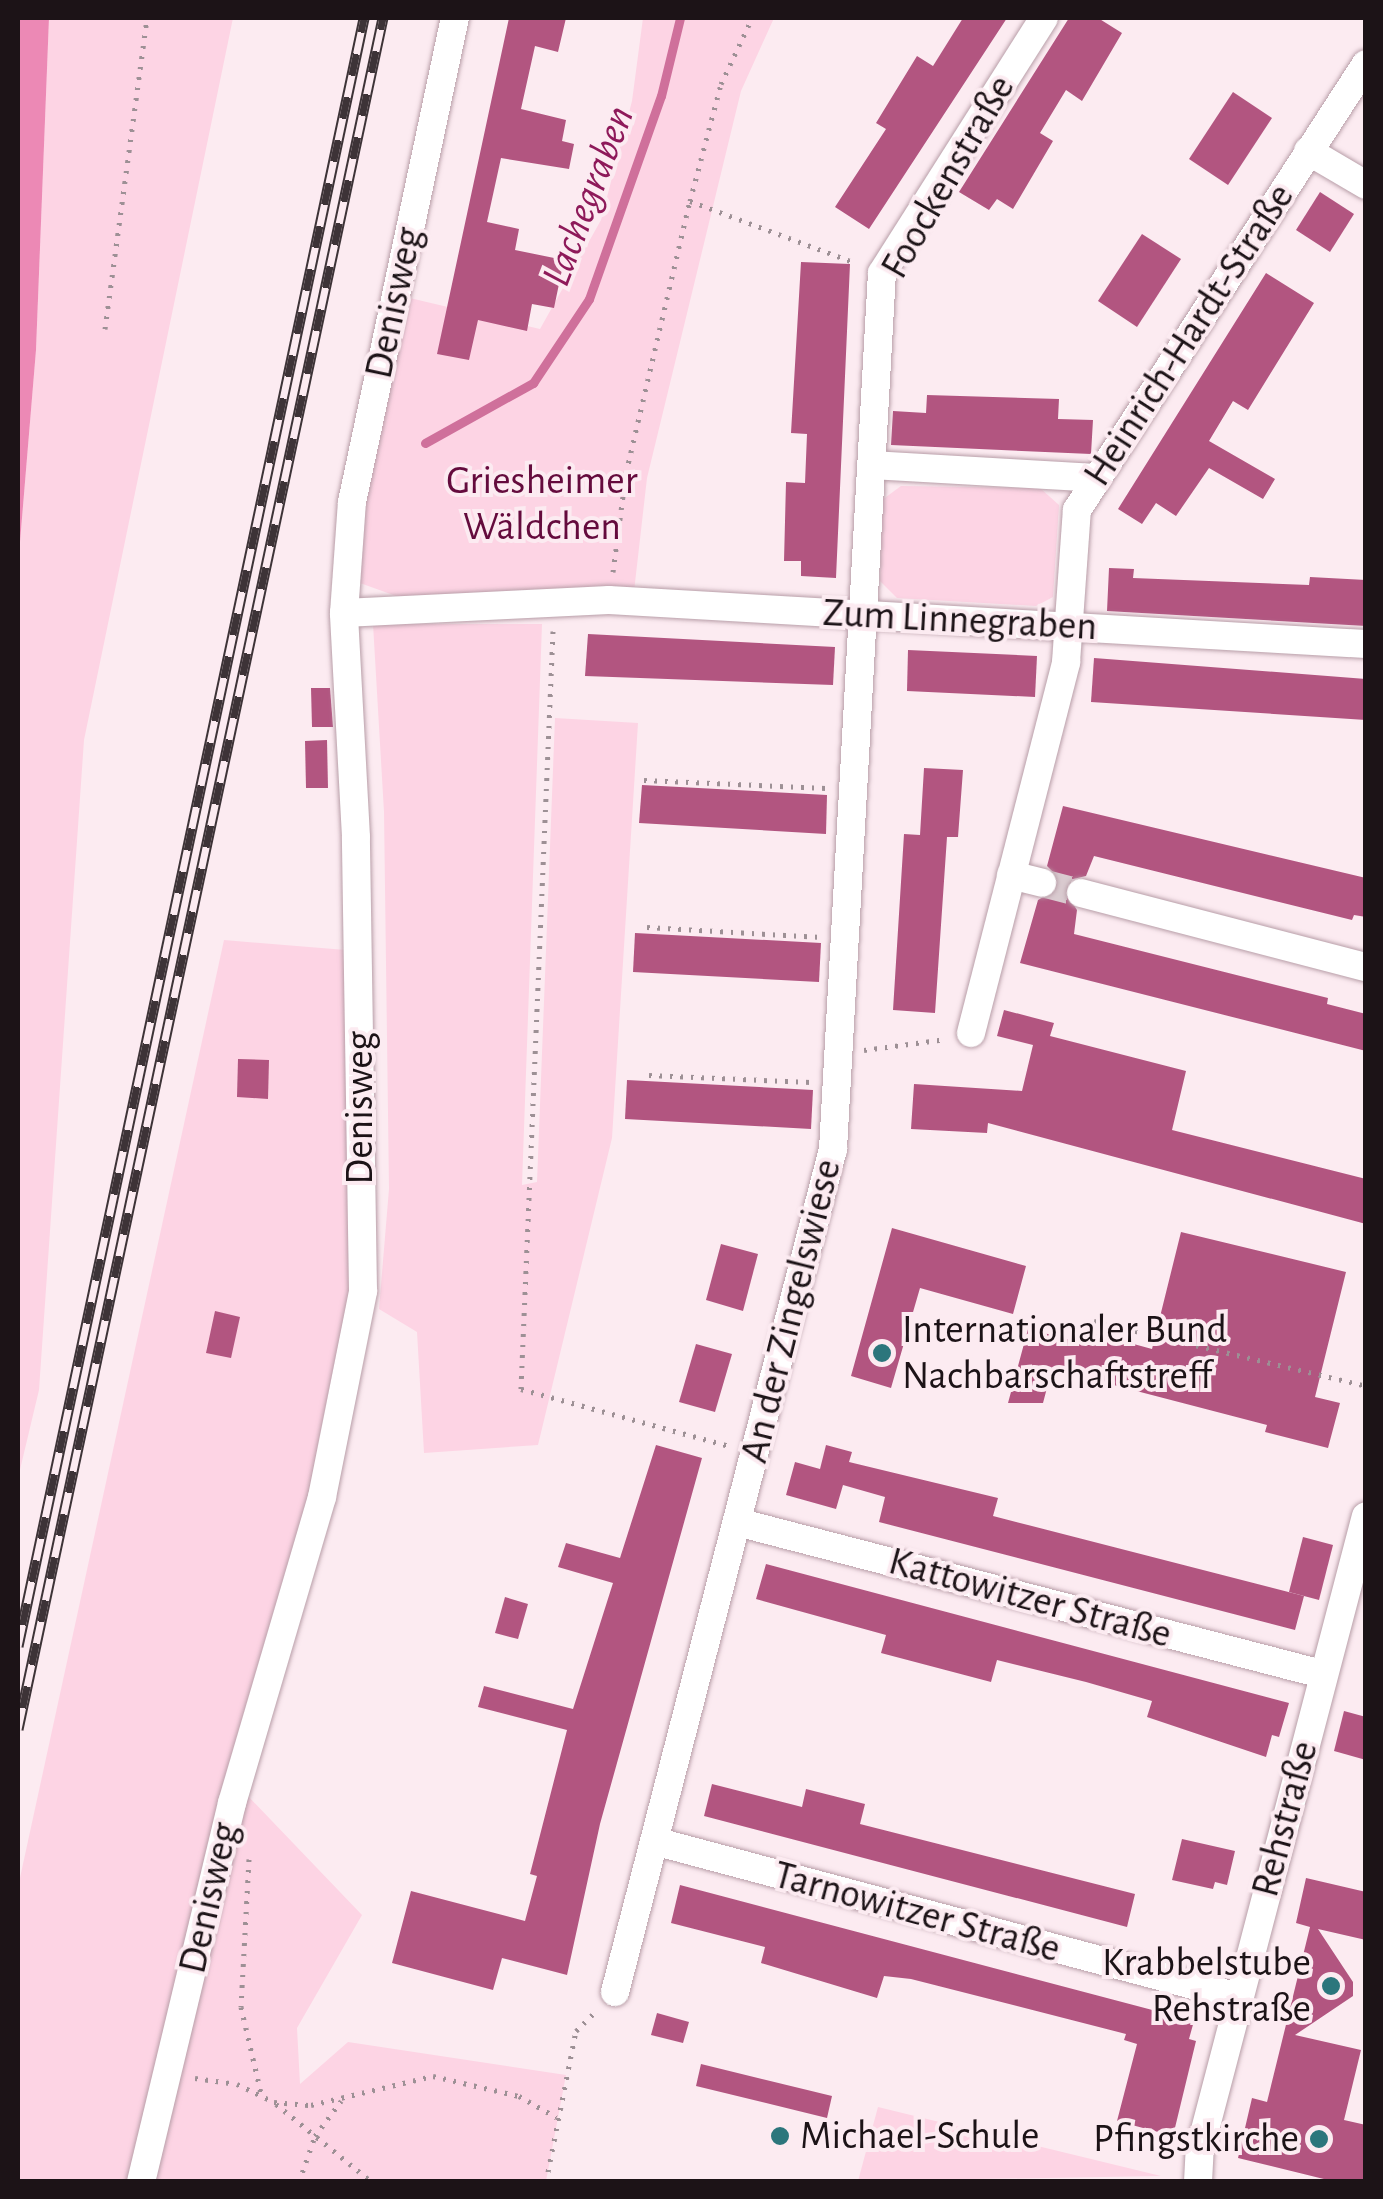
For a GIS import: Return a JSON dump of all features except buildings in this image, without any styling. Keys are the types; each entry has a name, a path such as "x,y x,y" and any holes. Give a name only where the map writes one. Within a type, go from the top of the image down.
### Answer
{"street":[{"name":"Denisweg","path":"141,2182 232,1804 322,1497 363,1291 356,837 344,613 352,502 456,18"},
{"name":"Foockenstraße","path":"863,614 882,273 1044,18"},
{"name":"Heinrich-Hardt-Straße","path":"971,1033 1066,662 1078,510 1095,478 1366,64"},
{"path":"1308,151 1366,185"},
{"path":"872,465 1095,478"},
{"name":"Zum Linnegraben","path":"344,613 555,598 1366,644"},
{"name":"An der Zingelswiese","path":"615,1992 833,1149 840,1083 863,614"},
{"path":"1011,875 1042,883"},
{"path":"1081,894 1366,967"},
{"name":"Rehstraße","path":"1198,2182 1200,2150 1238,1997 1366,1516"},
{"name":"Kattowitzer Straße","path":"737,1522 1322,1674"},
{"name":"Tarnowitzer Straße","path":"654,1842 1238,1997"}],"path":[{"path":"105,329 146,18"},
{"path":"609,600 626,473 690,201 721,84 752,18"},
{"path":"690,201 882,273"},
{"path":"555,598 521,1389 755,1453"},
{"path":"644,780 856,790"},
{"path":"647,927 847,939"},
{"path":"841,1050 892,1050 971,1033"},
{"path":"649,1075 840,1083"},
{"path":"1094,1320 1366,1386"},
{"path":"246,1849 252,1881 241,2006 261,2093"},
{"path":"546,2182 576,2031 615,1992"},
{"path":"274,2102 322,2104 433,2076 530,2100 556,2117"},
{"path":"167,2080 216,2079 261,2093 372,2182"},
{"path":"299,2182 315,2136 343,2098"},
{"path":"734,2182 747,2182"}],"green space":[{"path":"49,18 233,18 84,740 39,1390 18,1478 18,566 36,350"},
{"name":"Griesheimer Wäldchen","path":"643,18 774,18 741,91 647,478 632,609 432,609 360,583 353,433 393,294 540,329 601,220 632,101"},
{"path":"901,486 1040,488 1059,505 1053,597 1036,606 897,598 880,581 882,500"},
{"path":"373,624 542,624 522,1185 537,1182 555,718 638,723 612,1138 538,1445 424,1453 417,1332 379,1309 389,1189 384,812"},
{"path":"224,940 370,952 352,1309 309,1522 127,2181 18,2182 18,1887"},
{"path":"247,1795 362,1915 297,2028 300,2084 348,2042 566,2075 546,2181 145,2182"},
{"path":"878,2107 1161,2176 858,2181"}],"shaded area":[{"path":"18,18 49,18 36,350 18,566"}],"waterway":[{"name":"Lachegraben","path":"425,443 533,383 589,299 661,96 680,18"}],"tunnel":[{"path":"1042,883 1081,893"}],"railway":[{"path":"18,1646 364,18"},
{"path":"18,1729 383,18"}],"place":[{"name":"Internationaler Bund Nachbarschaftstreff","path":"882,1353"},
{"name":"Krabbelstube Rehstraße","path":"1331,1986"},
{"name":"Michael-Schule","path":"780,2136"},
{"name":"Pfingstkirche","path":"1319,2139"}]}
